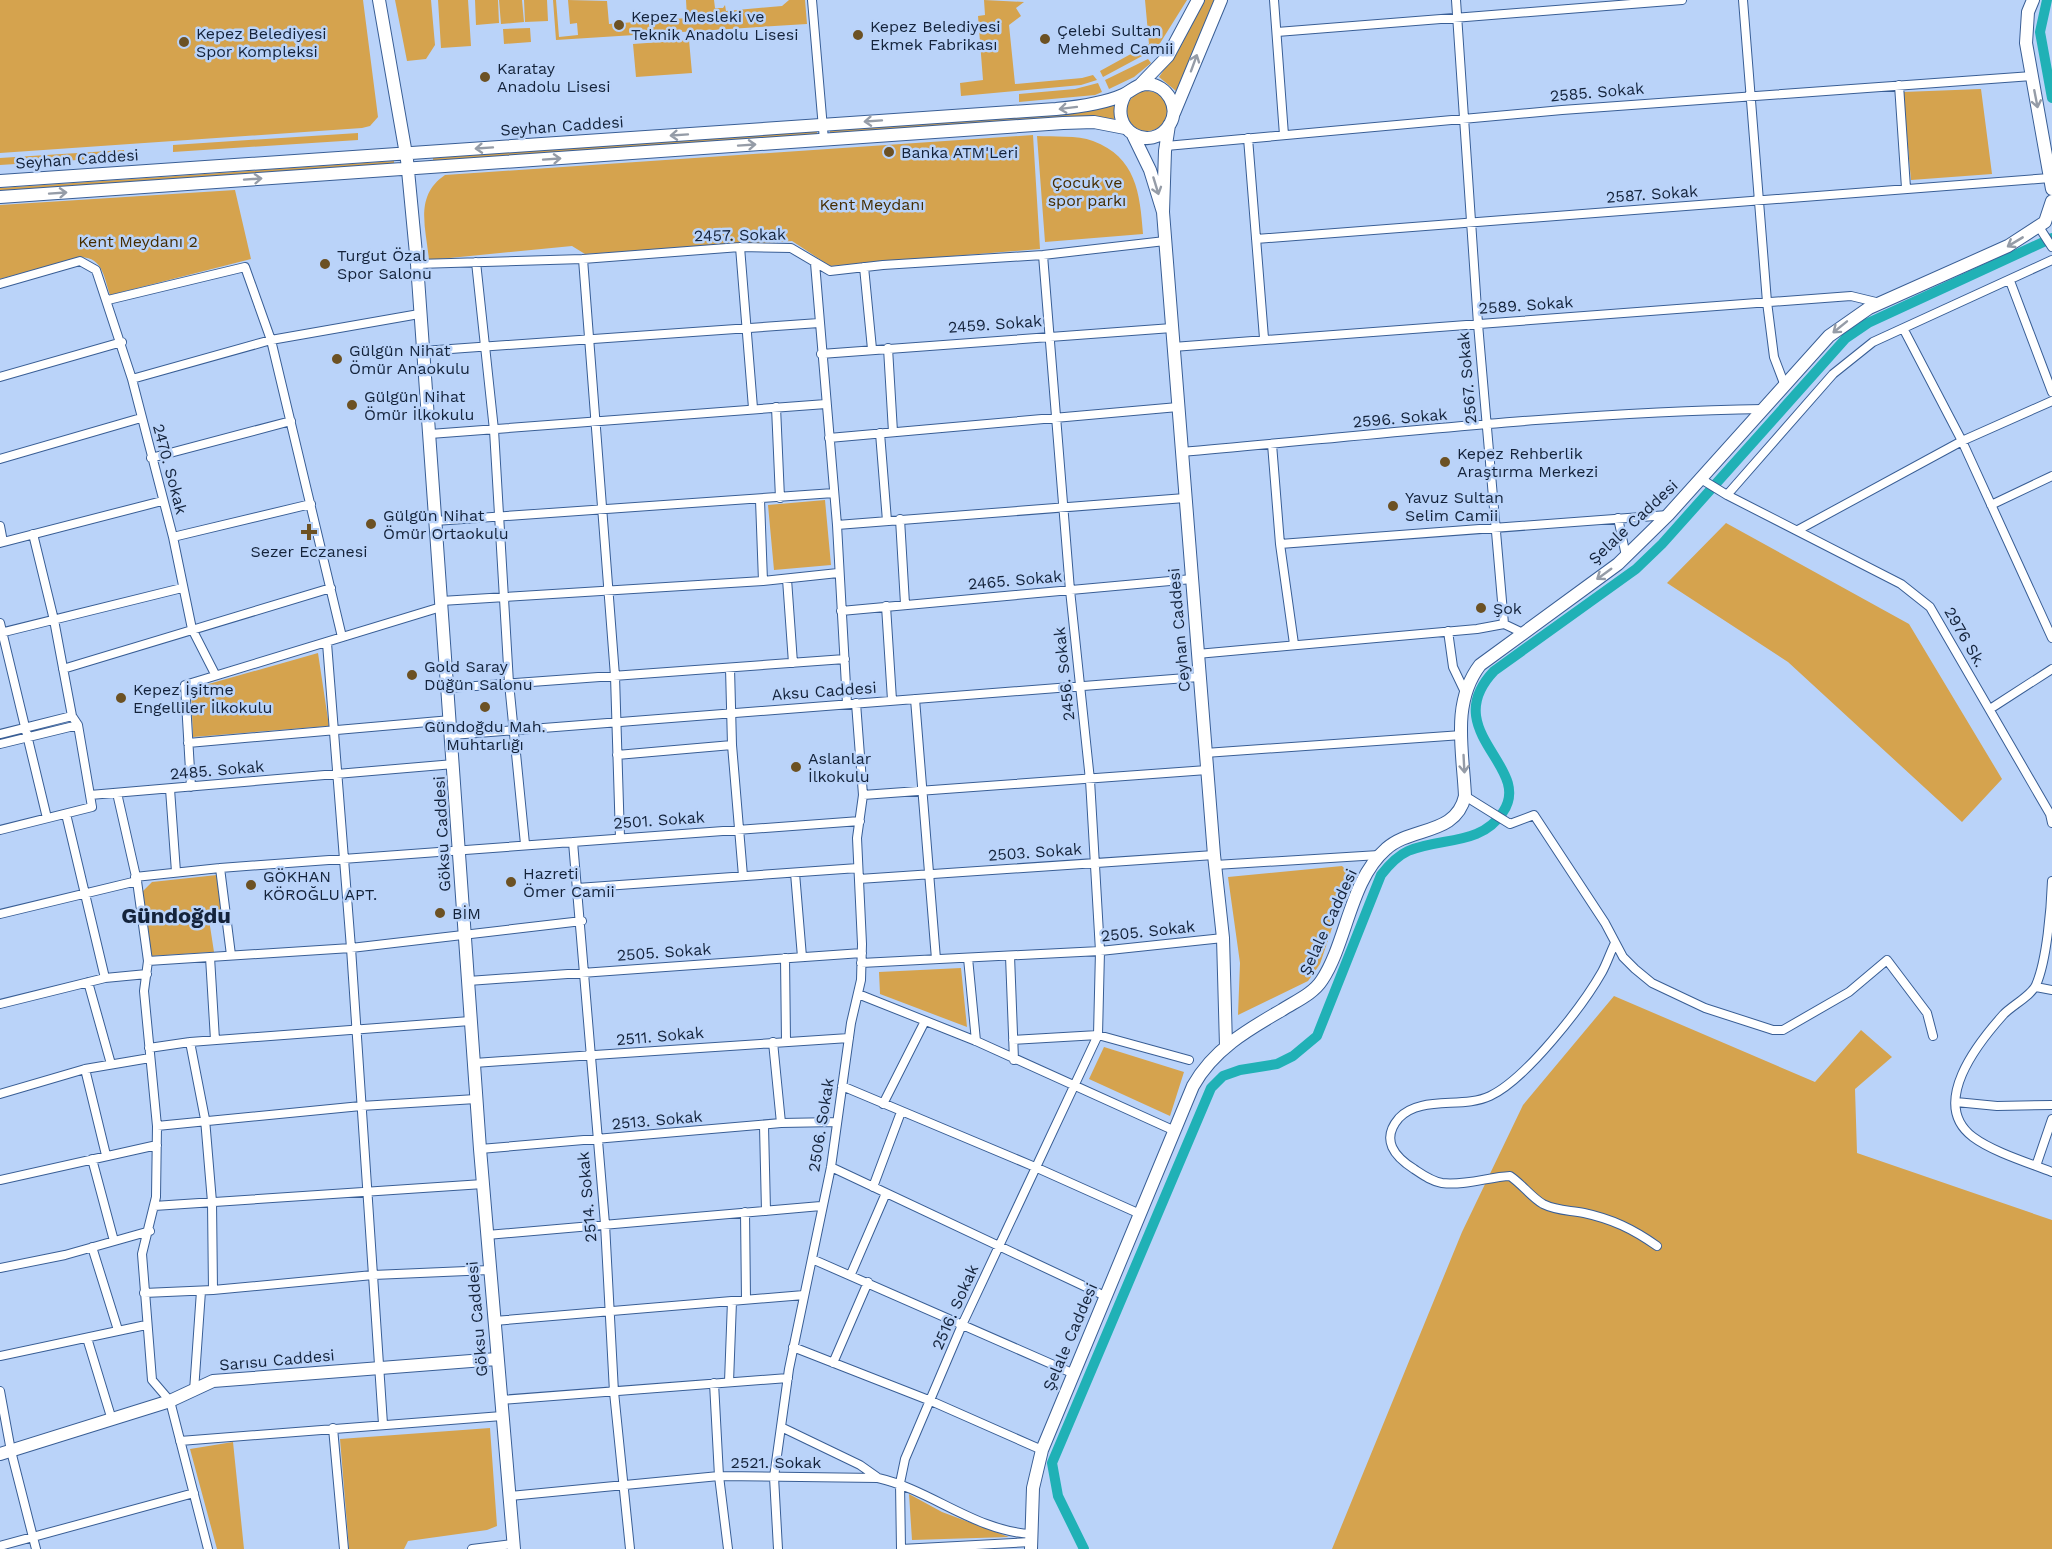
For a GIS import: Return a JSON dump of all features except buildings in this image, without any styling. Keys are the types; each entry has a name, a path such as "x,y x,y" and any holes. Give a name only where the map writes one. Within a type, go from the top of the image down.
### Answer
{"street":[{"name":"Göksu Caddesi","path":"378,0 406,153 417,264 452,735 470,1021 513,1547"},
{"path":"812,0 824,140"},
{"path":"1140,85 1149,84 1166,92 1173,108 1171,121 1156,136 1148,138 1128,130 1119,112 1125,95 1140,85 1168,56 1198,0"},
{"name":"Ceyhan Caddesi","path":"1221,0 1171,121 1166,146 1163,212 1205,753 1223,938 1226,1046"},
{"path":"1274,0 1284,135"},
{"name":"2567. Sokak","path":"1456,0 1470,223 1504,624"},
{"path":"1277,32 1682,0"},
{"path":"1743,0 1767,302 1773,357 1785,386"},
{"path":"2033,0 2027,28 2032,76 2051,184"},
{"name":"2585. Sokak","path":"1166,146 1465,119 2032,76"},
{"path":"1899,85 1905,188"},
{"name":"Seyhan Caddesi","path":"0,181 1056,109 1088,105 1125,95"},
{"name":"Seyhan Caddesi","path":"0,197 1077,123 1128,130"},
{"name":"Ceyhan Caddesi","path":"1128,130 1150,170 1163,212"},
{"path":"1248,138 1264,338"},
{"name":"2587. Sokak","path":"1256,239 1905,188 2051,184"},
{"path":"2052,201 2043,232 2052,247"},
{"name":"Şelale Caddesi","path":"1031,1542 1033,1488 1042,1450 1193,1086 1204,1066 1226,1046 1296,1002 1322,980 1359,891 1379,855 1393,844 1453,819 1462,809 1465,796 1461,706 1464,690 1480,664 1626,556 1668,515 1829,336 1846,321 1881,303 2043,232"},
{"name":"2457. Sokak","path":"417,264 583,259 740,247 791,248 830,271 1043,255 1165,241"},
{"path":"740,247 753,408"},
{"name":"2456. Sokak","path":"1043,255 1070,590 1082,686 1090,780 1100,951 1098,1035 1073,1085"},
{"path":"583,259 615,676 620,838"},
{"path":"1728,495 1833,374 1873,342 1904,330 2052,260"},
{"name":"2470. Sokak","path":"0,284 80,261 96,270 108,300 132,378 173,537 192,629 215,674"},
{"path":"476,262 494,430 509,683 525,844"},
{"name":"2506. Sokak","path":"777,1549 774,1477 781,1427 793,1347 831,1167 849,1038 858,994 862,953 857,838 863,795 845,659 838,573 837,525 815,262"},
{"path":"108,300 245,267 271,340 342,637"},
{"path":"864,267 872,349"},
{"path":"2010,280 2052,392"},
{"name":"2589. Sokak","path":"1173,347 1264,338 1851,296 1881,303"},
{"path":"132,378 271,340 419,314"},
{"path":"423,351 819,323"},
{"name":"2459. Sokak","path":"821,354 1050,335 1172,328"},
{"path":"1904,330 1962,441 2052,638"},
{"path":"0,376 122,342"},
{"path":"888,348 893,432"},
{"path":"1797,530 1962,441 2052,401"},
{"path":"430,434 826,404"},
{"path":"776,407 780,498"},
{"path":"829,438 1178,407"},
{"name":"2596. Sokak","path":"1182,452 1486,425 1702,410 1764,409"},
{"path":"0,459 141,418"},
{"path":"151,458 291,421"},
{"path":"880,434 887,520"},
{"path":"1272,444 1280,544 1294,644"},
{"path":"1991,505 2052,476"},
{"name":"2976 Sk.","path":"1701,479 1901,584 1930,607 2051,817"},
{"path":"435,521 760,500 834,493"},
{"path":"837,525 1063,505 1185,498"},
{"path":"760,500 763,581"},
{"path":"0,526 2,542 162,501"},
{"path":"173,537 311,504"},
{"path":"1280,544 1668,515"},
{"path":"1618,518 1626,556"},
{"path":"900,519 905,604"},
{"path":"0,830 93,807 78,725 72,716 54,620 33,534"},
{"path":"191,787 184,685 215,674 327,643 441,604 763,581 838,573"},
{"path":"787,579 793,663"},
{"name":"2465. Sokak","path":"841,611 1192,579"},
{"path":"1,633 182,588"},
{"path":"63,669 331,588"},
{"path":"886,606 892,700"},
{"path":"0,623 47,818"},
{"path":"1197,654 1504,624 1522,633"},
{"path":"1448,631 1454,667 1464,690"},
{"path":"327,643 351,948 383,1424"},
{"path":"448,688 845,659"},
{"path":"730,668 732,745 743,876"},
{"path":"1990,709 2052,669"},
{"name":"Aksu Caddesi","path":"452,735 1199,677"},
{"path":"915,699 936,959"},
{"path":"0,734 72,716"},
{"path":"188,743 450,720"},
{"path":"0,744 78,725"},
{"path":"1205,753 1462,735"},
{"path":"616,755 732,745"},
{"name":"2485. Sokak","path":"90,795 454,764"},
{"path":"863,795 1208,770"},
{"path":"170,789 176,872"},
{"path":"117,793 136,879 148,961 144,991 157,1145 154,1206 150,1231 142,1254 152,1380 170,1401 208,1549"},
{"path":"1465,796 1510,824 1534,815 1605,923 1615,943 1635,969 1652,982 1705,1008 1773,1030 1783,1030 1811,1016 1849,992 1887,960 1927,1013 1933,1036"},
{"path":"66,814 105,978"},
{"name":"2501. Sokak","path":"0,914 136,879 176,872 525,844 860,821"},
{"name":"2514. Sokak","path":"573,842 582,921 605,1224 614,1392 630,1549"},
{"name":"2503. Sokak","path":"859,879 1095,863 1379,855"},
{"path":"219,868 231,955"},
{"path":"577,888 858,868"},
{"path":"795,873 802,957"},
{"path":"2052,881 2044,948 2036,987 2007,1011 1979,1042 1962,1071 1956,1102 1960,1123 1972,1137 2052,1172"},
{"path":"148,961 351,948 465,937 582,921"},
{"name":"2505. Sokak","path":"861,963 1100,951 1223,938"},
{"path":"1615,943 1595,982 1565,1023 1515,1080 1490,1096 1477,1101 1417,1108 1403,1114 1391,1129 1391,1141 1394,1153 1400,1161 1428,1178 1443,1183 1510,1176 1541,1203 1562,1212 1580,1212 1614,1220 1636,1231 1657,1246"},
{"name":"2505. Sokak","path":"468,981 862,953"},
{"path":"1010,956 1014,1060"},
{"path":"210,957 215,1040"},
{"path":"785,958 786,1041"},
{"path":"968,958 976,1041"},
{"path":"0,1004 105,978 147,974"},
{"path":"88,982 111,1065"},
{"path":"2036,987 2052,990"},
{"path":"858,994 976,1041 1175,1131"},
{"path":"883,1104 925,1020"},
{"path":"149,1048 190,1042 470,1021"},
{"path":"1013,1040 1098,1035 1189,1060"},
{"name":"2511. Sokak","path":"474,1063 592,1057 849,1038"},
{"path":"190,1042 205,1119 212,1202 213,1290"},
{"path":"773,1042 781,1123"},
{"path":"0,1094 85,1069 150,1058"},
{"path":"85,1069 106,1155"},
{"name":"2516. Sokak","path":"901,1549 900,1483 905,1459 962,1325 1073,1085"},
{"path":"842,1086 1140,1214"},
{"path":"157,1126 205,1119 476,1099"},
{"path":"1956,1102 1997,1106 2052,1105"},
{"path":"873,1187 901,1112"},
{"path":"2036,1166 2052,1119"},
{"name":"2513. Sokak","path":"480,1149 781,1123 837,1122"},
{"path":"764,1126 766,1210"},
{"path":"0,1180 157,1145"},
{"path":"92,1159 114,1241"},
{"path":"831,1167 1106,1296"},
{"path":"154,1206 483,1184"},
{"path":"851,1274 886,1193"},
{"path":"487,1235 821,1206"},
{"path":"745,1212 746,1299"},
{"path":"0,1268 150,1231"},
{"path":"92,1247 118,1330"},
{"path":"812,1258 1072,1373"},
{"path":"144,1293 201,1291 373,1275 490,1270"},
{"path":"833,1363 868,1282"},
{"path":"194,1391 201,1291"},
{"path":"494,1321 611,1313 804,1295"},
{"path":"729,1382 732,1301"},
{"path":"0,1356 146,1325"},
{"path":"87,1338 112,1420"},
{"path":"793,1347 931,1401 1042,1450"},
{"name":"Sarısu Caddesi","path":"5,1453 170,1401 213,1382 497,1359"},
{"path":"500,1400 788,1378"},
{"path":"714,1383 719,1476 728,1549"},
{"path":"0,1391 5,1453 36,1549"},
{"path":"180,1441 502,1416"},
{"path":"781,1427 860,1465 878,1478"},
{"path":"333,1428 344,1549"},
{"name":"2521. Sokak","path":"510,1496 719,1476 878,1478 900,1483 971,1519 1031,1542"},
{"path":"0,1546 33,1539 194,1493"},
{"path":"901,1549 1031,1542"},
{"path":"472,1549 513,1547"}],"green space":[{"name":"Kepez Belediyesi Spor Kompleksi","path":"0,0 363,0 378,117 370,126 362,128 0,153"},
{"path":"395,0 431,0 435,45 426,59 407,61"},
{"path":"438,0 468,0 471,46 441,48"},
{"path":"475,0 498,0 499,23 476,25"},
{"path":"499,0 522,0 524,22 501,24"},
{"path":"524,0 547,0 548,21 525,22"},
{"path":"553,0 556,0 559,37 578,35 577,23 570,24 568,0 607,1 609,24 687,18 686,0 714,0 715,8 723,8 725,5 726,11 782,6 789,0 805,0 807,24 556,40"},
{"path":"984,0 1024,2 1016,8 1021,16 1009,25 1015,84 1093,75 1097,80 1081,85 961,96 960,83 983,80 978,16 985,15"},
{"path":"1145,0 1187,0 1157,48 1103,77 1100,71 1149,44"},
{"path":"1204,0 1215,0 1176,91 1159,77 1182,44"},
{"path":"530,28 531,42 504,44 503,29"},
{"path":"689,40 692,73 636,77 633,44"},
{"path":"1148,59 1151,63 1134,77 1109,89 1105,80"},
{"path":"1098,83 1102,92 1095,95 1019,102 1019,94 1075,89"},
{"path":"1981,89 1992,174 1911,180 1903,92"},
{"path":"1147,91 1155,92 1161,97 1166,103 1166,119 1161,125 1155,130 1147,131 1139,130 1133,125 1128,119 1127,111 1128,103 1133,97 1139,92"},
{"path":"1115,104 1114,119 1091,118 830,133 830,130"},
{"path":"817,131 817,134 433,161 433,158"},
{"path":"358,133 358,140 173,152 173,145"},
{"name":"Kent Meydanı","path":"1033,135 1040,249 830,266 792,241 585,254 572,246 429,260 424,213 429,193 435,183 445,175"},
{"name":"Çocuk ve spor parkı","path":"1037,136 1087,139 1107,148 1119,157 1133,178 1140,204 1143,234 1045,242"},
{"path":"124,150 124,157 0,165 0,158"},
{"path":"394,161 394,164 0,191 0,188"},
{"name":"Kent Meydanı 2","path":"235,190 251,259 110,295 104,275 98,265 88,258 81,257 0,279 0,205"},
{"path":"825,500 831,565 774,570 768,505"},
{"path":"1726,523 1909,624 2002,779 1962,822 1788,662 1667,583"},
{"path":"318,653 329,726 193,737 191,689"},
{"path":"1342,866 1350,874 1320,964 1308,981 1238,1015 1240,963 1228,877"},
{"path":"217,875 221,912 208,913 214,952 151,956 142,892 152,882"},
{"path":"961,968 967,1027 880,994 879,972"},
{"path":"1614,996 1815,1082 1861,1030 1892,1057 1855,1089 1857,1153 2052,1220 2052,1549 1332,1549 1462,1232 1523,1105"},
{"path":"1104,1047 1184,1072 1170,1116 1089,1079"},
{"path":"490,1428 497,1526 487,1530 408,1541 404,1549 349,1549 340,1439"},
{"path":"233,1442 244,1549 217,1549 190,1449"},
{"path":"909,1494 942,1512 1009,1537 912,1540"}],"waterway":[{"path":"2047,0 2040,32 2052,98"},
{"path":"1084,1549 1058,1496 1052,1463 1211,1088 1223,1076 1240,1070 1277,1064 1293,1056 1317,1036 1381,875 1393,862 1408,851 1472,836 1494,823 1503,812 1509,795 1507,779 1480,730 1476,712 1479,692 1494,671 1636,569 1662,544 1846,338 1868,323 2052,238"}],"place":[{"name":"Kepez Mesleki ve Teknik Anadolu Lisesi","path":"619,25"},
{"name":"Kepez Belediyesi Ekmek Fabrikası","path":"858,35"},
{"name":"Çelebi Sultan Mehmed Camii","path":"1045,39"},
{"name":"Kepez Belediyesi Spor Kompleksi","path":"184,42"},
{"name":"Karatay Anadolu Lisesi","path":"485,77"},
{"name":"Banka ATM'Leri","path":"889,152"},
{"name":"Turgut Özal Spor Salonu","path":"325,264"},
{"name":"Gülgün Nihat Ömür Anaokulu","path":"337,359"},
{"name":"Gülgün Nihat Ömür İlkokulu","path":"352,405"},
{"name":"Kepez Rehberlik Araştırma Merkezi","path":"1445,462"},
{"name":"Yavuz Sultan Selim Camii","path":"1393,506"},
{"name":"Gülgün Nihat Ömür Ortaokulu","path":"371,524"},
{"name":"Sezer Eczanesi","path":"309,532"},
{"name":"Şok","path":"1481,608"},
{"name":"Gold Saray Düğün Salonu","path":"412,675"},
{"name":"Kepez İşitme Engelliler İlkokulu","path":"121,698"},
{"name":"Gündoğdu Mah. Muhtarlığı","path":"485,707"},
{"name":"Aslanlar İlkokulu","path":"796,767"},
{"name":"Hazreti Ömer Camii","path":"511,882"},
{"name":"GÖKHAN KÖROĞLU APT.","path":"251,885"},
{"name":"BİM","path":"440,913"}],"district":[{"name":"Gündoğdu","path":"176,915"}]}
